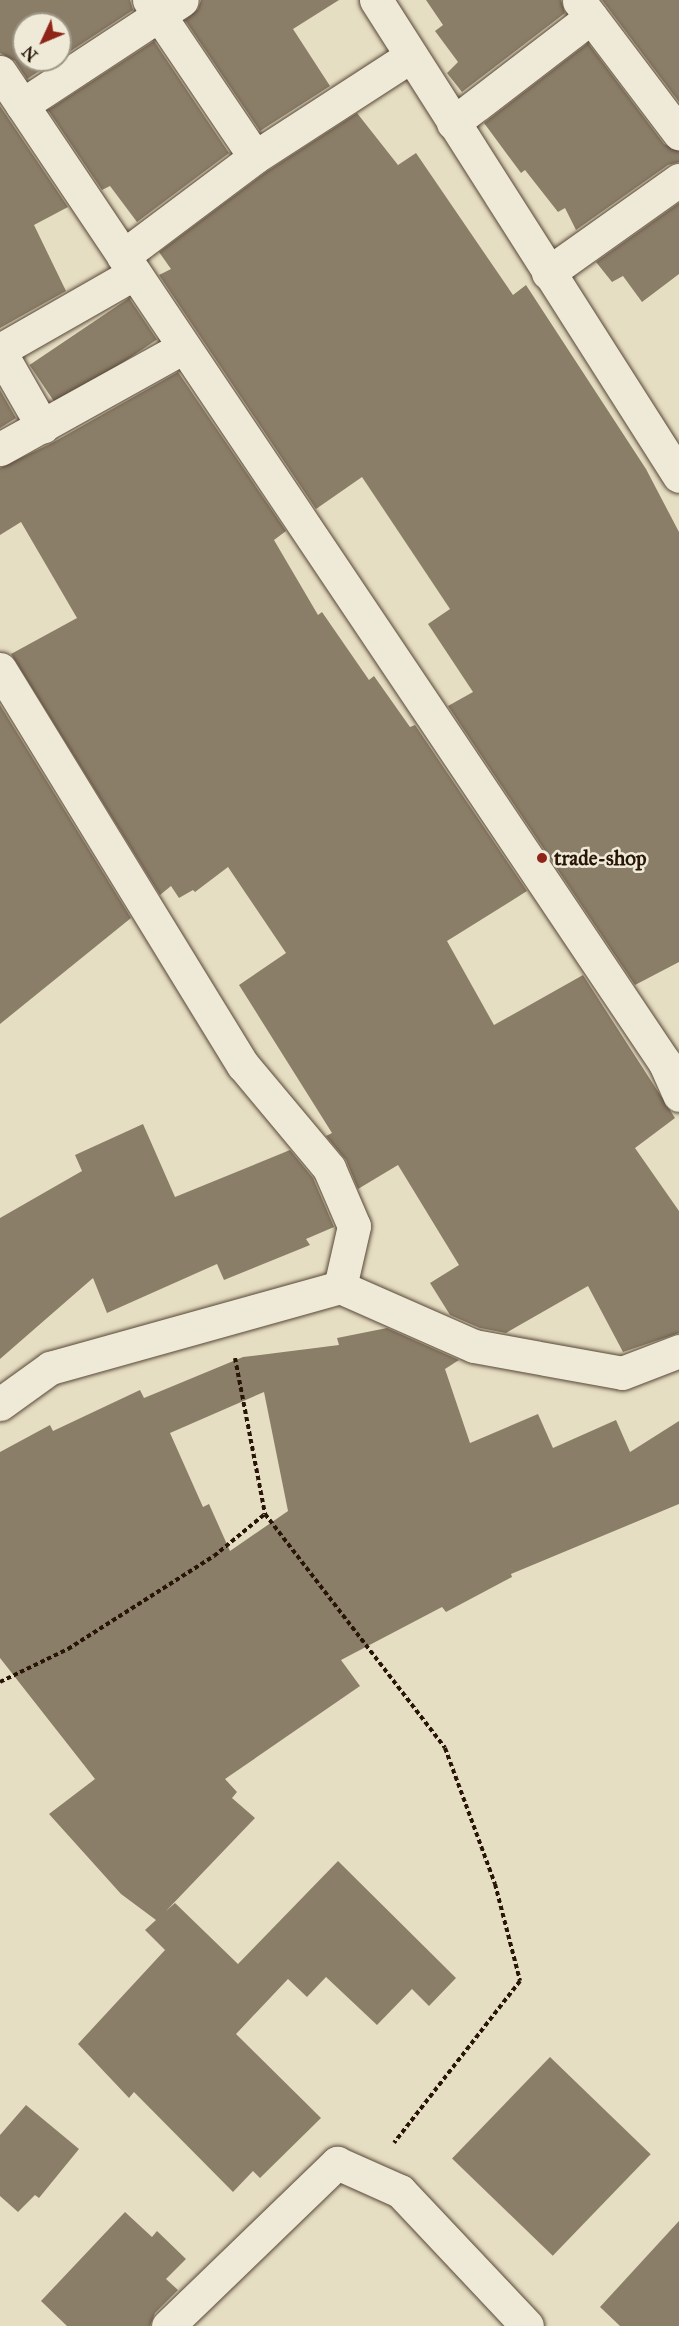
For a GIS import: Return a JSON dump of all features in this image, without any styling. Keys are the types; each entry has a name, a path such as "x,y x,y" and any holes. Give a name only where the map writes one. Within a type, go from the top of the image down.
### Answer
{"street":[{"path":"376,0 679,476"},
{"path":"22,105 164,5 255,157"},
{"path":"453,123 585,8 679,133"},
{"path":"43,427 0,351 129,265 255,157 411,56"},
{"path":"0,72 658,1053 679,1095"},
{"path":"548,273 679,180"},
{"path":"0,449 184,347"},
{"path":"0,669 243,1065 329,1168 354,1226 340,1287"},
{"path":"0,1404 50,1368 227,1316 340,1287 474,1346 622,1373 679,1351"},
{"path":"168,2326 338,2163 399,2191 527,2326"}],"path":[{"path":"227,1316 265,1514 445,1748 495,1884 520,1981 370,2178"},
{"path":"0,1682 68,1649 214,1556 265,1514"}],"building":[{"path":"0,0 130,0 133,10 72,50 72,12 12,12 12,59 0,53"},
{"path":"201,0 339,0 293,29 330,86 260,131 185,20 198,9"},
{"path":"426,0 561,0 565,13 462,92 447,73 458,62 435,31 443,25"},
{"path":"602,0 679,0 679,102"},
{"path":"154,41 229,153 137,222 110,186 102,190 48,110"},
{"path":"588,43 664,144 679,151 679,162 668,165 576,230 565,208 558,212 525,170 521,173 484,123"},
{"path":"22,72 38,72 27,79"},
{"path":"0,106 68,207 34,225 66,291 0,328"},
{"path":"357,113 398,165 416,153 513,295 526,285 646,469 679,532 679,962 635,985 448,706 473,692 428,624 450,609 362,477 316,509 159,275 171,269 159,252 266,172"},
{"path":"679,203 679,274 642,302 623,276 612,282 596,262"},
{"path":"129,298 157,339 57,407 30,365"},
{"path":"178,372 286,531 274,540 318,615 322,612 369,680 374,676 410,727 415,725 527,891 447,941 494,1025 583,975 675,1118 635,1148 679,1211 679,1333 623,1352 588,1286 506,1333 480,1328 450,1315 430,1283 459,1265 398,1165 358,1189 346,1160 326,1136 332,1133 239,985 286,953 228,867 195,892 193,890 179,898 171,886 160,895 11,654 77,618 21,522 0,535 0,468 52,443"},
{"path":"0,390 16,418 0,428"},
{"path":"0,705 131,918 0,1024"},
{"path":"143,1124 175,1197 290,1150 313,1178 334,1227 306,1239 310,1245 224,1280 217,1264 107,1313 93,1278 0,1359 0,1218 82,1171 75,1155"},
{"path":"387,1328 459,1360 445,1369 470,1443 538,1414 553,1448 616,1420 630,1452 679,1421 679,1504 511,1574 512,1577 446,1612 442,1607 341,1660 360,1686 225,1779 237,1792 232,1798 255,1818 166,1911 175,1903 238,1964 338,1861 456,1978 429,2006 412,1989 377,2025 326,1977 307,1997 288,1979 236,2034 321,2118 260,2178 253,2171 233,2192 134,2092 129,2098 78,2044 165,1950 145,1930 156,1920 121,1894 49,1814 95,1779 0,1658 0,1452 50,1425 53,1431 140,1390 144,1398 243,1357 339,1345 337,1338","holes":["264,1392 288,1511 230,1551 209,1504 203,1507 170,1433"]},
{"path":"550,2057 651,2154 553,2256 452,2158"},
{"path":"26,2105 79,2149 39,2198 35,2195 18,2212 0,2196 0,2135"},
{"path":"125,2212 152,2237 157,2231 186,2259 166,2279 178,2290 155,2313 150,2326 67,2326 41,2301"},
{"path":"679,2221 679,2326 620,2326 600,2307"}],"place":[{"name":"trade-shop","path":"542,858"}]}
